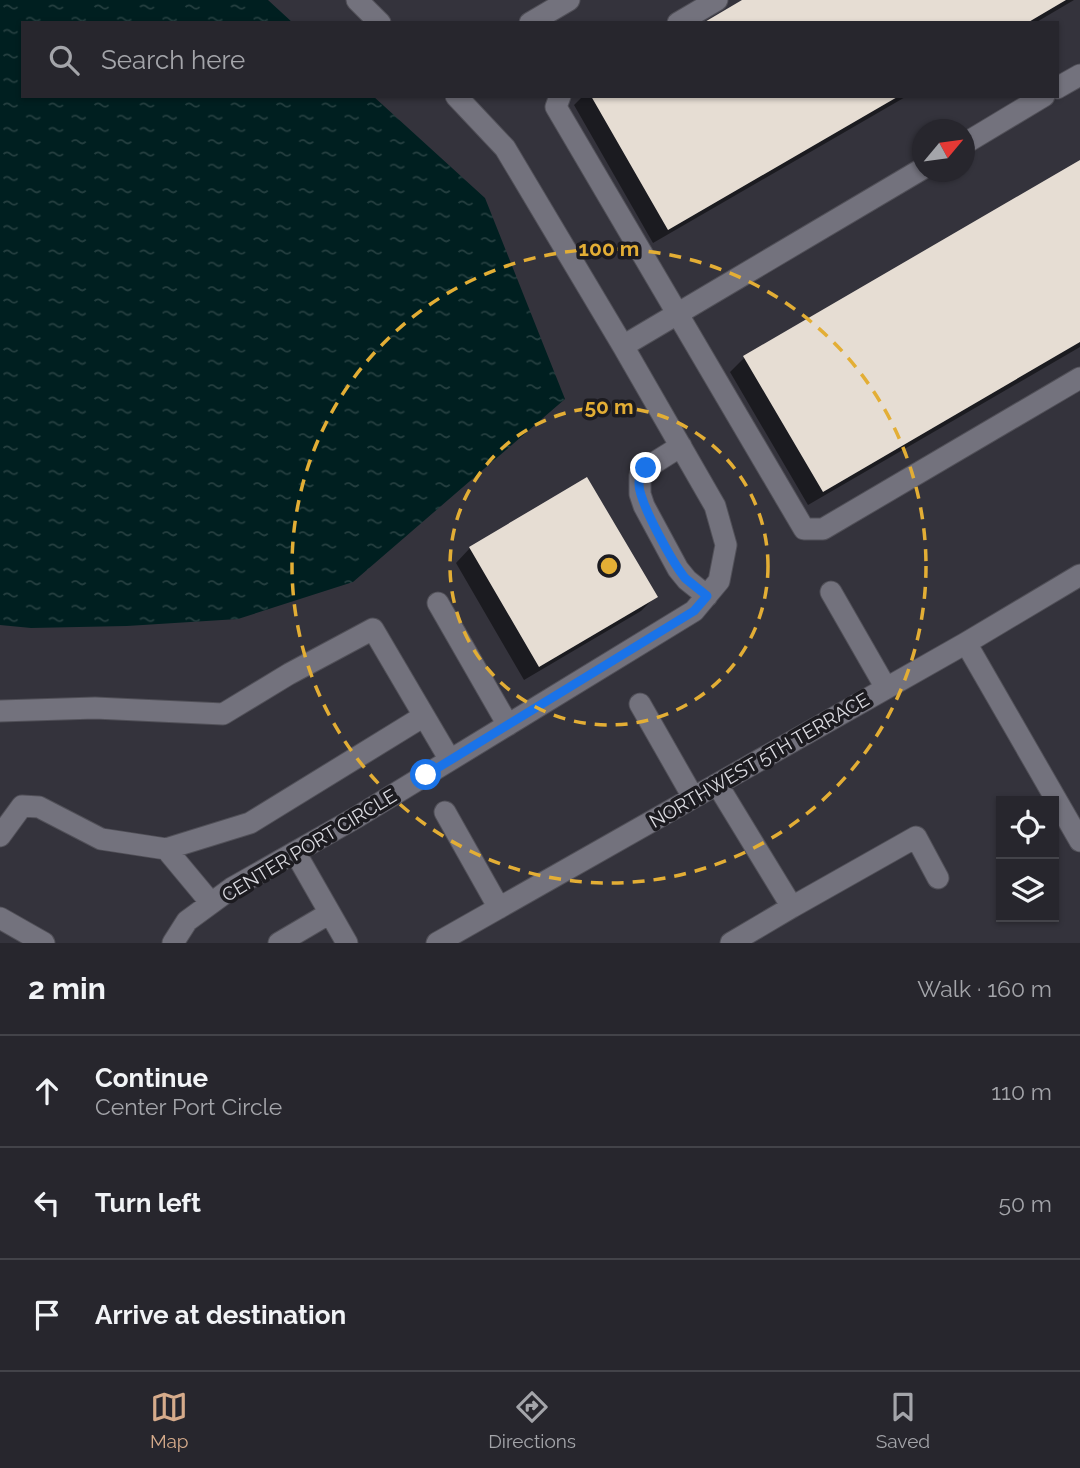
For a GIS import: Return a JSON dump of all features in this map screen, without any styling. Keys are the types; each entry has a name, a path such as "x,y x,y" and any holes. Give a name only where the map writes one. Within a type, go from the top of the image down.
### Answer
{"street":[{"path":"357,0 378,21"},
{"path":"533,21 569,0"},
{"path":"681,21 717,0"},
{"path":"1059,87 1080,75"},
{"name":"CENTER PORT CIRCLE","path":"173,943 187,921 232,888 357,817 694,611 719,581 726,545 715,506 505,148 458,98"},
{"path":"559,98 556,107 804,529 823,528 1080,378"},
{"path":"975,137 1041,98"},
{"path":"623,346 912,175"},
{"path":"681,446 646,468 640,475 640,494 678,569 707,596"},
{"name":"NORTHWEST 5TH TERRACE","path":"437,943 966,643 1080,575"},
{"path":"831,592 886,688"},
{"path":"438,603 508,725"},
{"path":"0,711 94,708 223,714 289,674 373,629 450,760"},
{"path":"966,643 1080,841"},
{"path":"640,704 693,797"},
{"path":"0,836 22,806 39,807 101,839 166,849 250,823 424,716"},
{"path":"717,784 792,907"},
{"path":"445,812 499,908"},
{"path":"731,943 916,838 938,878"},
{"path":"166,849 211,903"},
{"path":"295,852 347,943"},
{"path":"279,943 330,913"},
{"path":"0,918 44,943"}],"water":[{"path":"0,0 268,0 291,21 21,21 21,98 375,98 485,198 565,399 353,582 238,619 127,626 31,628 0,625"}],"building":[{"path":"742,0 1066,0 1030,21 706,21"},
{"path":"592,98 896,98 668,230"},
{"path":"1080,160 1080,342 823,492 743,356"},
{"path":"587,477 658,597 539,667 469,547"}],"route":[{"path":"426,775 694,611 707,596 678,569 645,506 639,483 640,475 646,468"}]}
